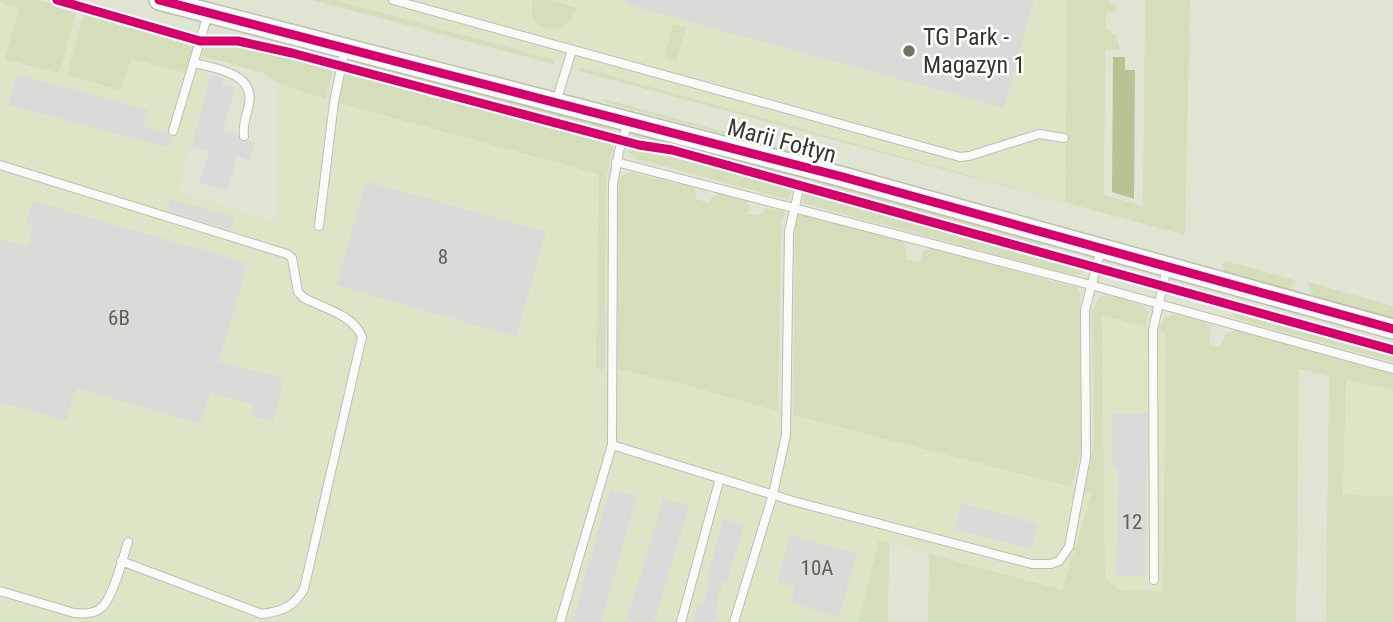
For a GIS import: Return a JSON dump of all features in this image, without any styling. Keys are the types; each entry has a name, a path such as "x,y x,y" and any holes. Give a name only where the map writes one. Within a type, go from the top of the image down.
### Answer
{"street":[{"name":"Marii Fołtyn","path":"159,0 216,11 345,49 843,177 1393,329"}],"lane":[{"path":"393,0 960,157 1039,134 1064,138"},
{"path":"173,131 194,63 216,11"},
{"path":"318,226 334,102 345,49"},
{"path":"556,102 572,50"},
{"path":"194,63 233,74 241,79 250,100 243,127 244,136"},
{"path":"560,622 612,445 612,198 616,162 629,120"},
{"path":"616,162 1091,285 1393,369"},
{"path":"0,165 287,254 292,258 298,292 304,298 355,323 362,337 304,589 297,602 281,611 262,614 121,561"},
{"path":"734,622 773,494 786,435 789,232 800,185"},
{"path":"612,445 773,494 1031,564 1051,564 1059,561 1069,547 1086,456 1085,310 1101,249"},
{"path":"1154,580 1153,330 1167,267"},
{"path":"681,622 720,478"},
{"path":"0,591 74,613 85,614 101,608 109,598 128,542"}],"shaded area":[{"path":"0,0 37,0 77,10 59,73 5,59 19,8"},
{"path":"312,0 335,0 555,60 553,64"},
{"path":"335,0 1067,0 1065,202 721,106"},
{"path":"533,0 549,0 577,8 572,18 564,25 548,29 534,20"},
{"path":"1067,0 1109,0 1109,4 1115,4 1113,12 1106,13 1106,29 1116,35 1120,50 1105,50 1104,195 1143,206 1145,0 1190,0 1185,235 579,71 580,67 1065,202"},
{"path":"0,2 214,59 178,192 276,222 277,83 339,103 599,174 597,369 628,370 1092,493 1062,590 879,540 858,622 0,622"},
{"path":"84,12 194,42 186,73 131,59 121,90 67,75"},
{"path":"673,24 686,28 676,62 664,58"},
{"path":"203,45 246,47 333,67 326,99 277,83 263,73 200,55"},
{"path":"1113,57 1125,57 1125,70 1135,70 1134,199 1112,192"},
{"path":"360,61 611,126 615,135 350,64"},
{"path":"346,72 614,142 606,179 605,369 596,369 599,174 339,103"},
{"path":"604,99 827,160 827,162 604,102"},
{"path":"638,132 784,169 793,179 666,143 629,138"},
{"path":"627,145 667,152 792,188 789,200 636,159 628,151"},
{"path":"629,172 695,188 696,199 709,203 712,196 720,193 747,201 750,208 747,214 760,216 766,208 785,211 781,223 778,411 618,369 618,191 620,178"},
{"path":"822,180 1045,242 1038,248 808,184"},
{"path":"805,192 1087,270 1072,275 802,203"},
{"path":"799,214 903,241 905,259 920,262 923,251 930,248 1078,288 1081,451 1071,487 793,415 795,226"},
{"path":"1226,261 1294,280 1291,288 1283,290 1224,273 1222,264"},
{"path":"1308,282 1393,306 1393,321 1320,300 1313,296"},
{"path":"1106,295 1140,304 1148,311 1147,327 1102,315 1105,579 1122,591 1163,591 1166,333 1159,331 1163,319 1174,314 1206,322 1211,331 1209,344 1221,347 1225,335 1236,330 1393,374 1393,390 1346,380 1343,495 1393,496 1393,622 1326,622 1329,376 1299,369 1296,622 928,622 929,554 1062,590 1092,493 1085,491 1094,442 1092,312 1098,299"},
{"path":"1231,309 1393,354 1393,362 1237,319"},
{"path":"1102,314 1166,333 1163,591 1122,591 1105,579"},
{"path":"1346,380 1393,390 1393,496 1343,495"},
{"path":"879,540 889,543 888,622 858,622"}],"building":[{"name":"TG Park - Magazyn 1","path":"625,0 1034,0 1004,108 625,4"},
{"path":"17,74 148,110 143,127 167,133 172,137 169,148 8,105"},
{"path":"211,74 224,78 222,85 235,88 223,131 237,135 242,142 255,142 249,161 237,157 227,191 199,183 209,151 191,146"},
{"path":"366,181 546,232 516,337 336,285"},
{"path":"170,199 235,217 231,230 167,210"},
{"path":"33,201 248,263 219,361 284,379 273,422 250,416 253,404 210,393 201,424 76,388 66,421 0,402 0,239 27,247 33,226 26,223"},
{"path":"1112,413 1147,413 1145,576 1116,576 1118,467 1111,467"},
{"path":"610,489 637,496 601,622 572,622"},
{"path":"663,499 689,506 654,622 626,622"},
{"path":"961,503 1039,524 1032,549 954,529"},
{"path":"723,519 744,524 727,583 723,582 715,622 693,622 698,603 703,604"},
{"path":"790,535 857,554 839,617 791,603 795,587 777,582"}],"cycle path":[{"path":"57,0 200,41 238,41 292,53 639,145 672,150 1393,350"},
{"path":"159,0 843,177 1393,329"}],"place":[{"name":"TG Park - Magazyn 1","path":"909,51"}]}
